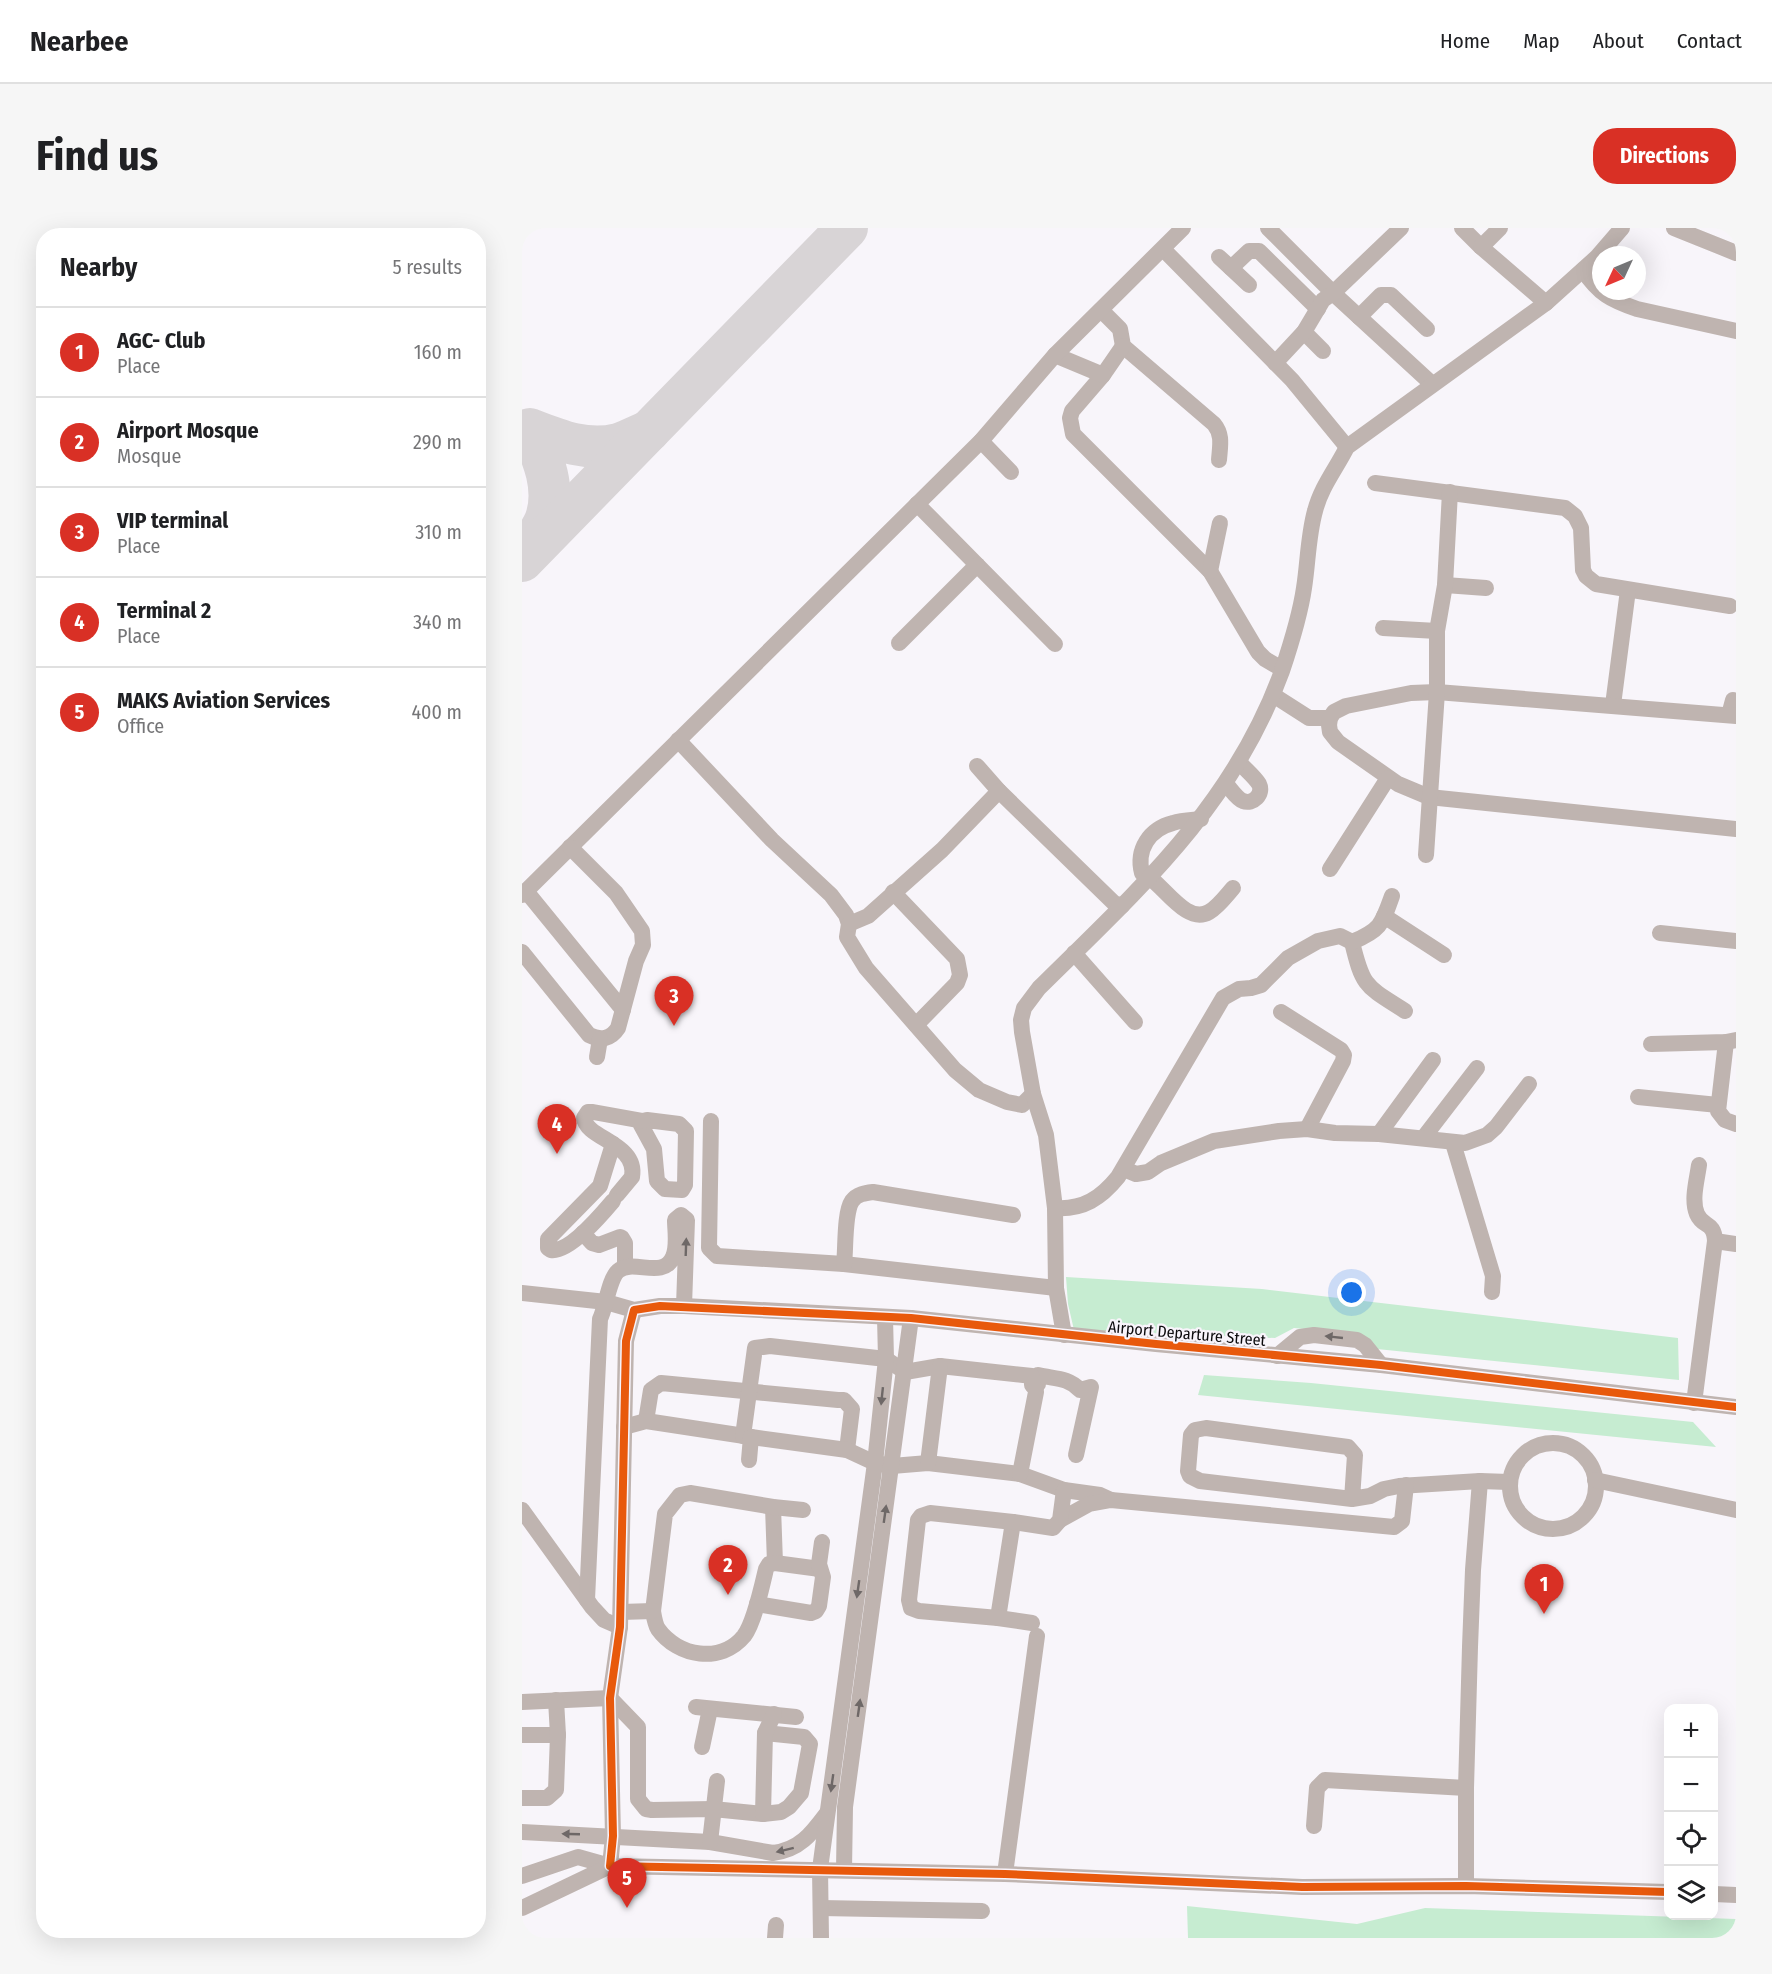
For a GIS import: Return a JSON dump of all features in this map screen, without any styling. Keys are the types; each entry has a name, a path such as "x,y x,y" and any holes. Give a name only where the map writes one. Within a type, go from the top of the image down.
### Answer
{"street":[{"path":"623,1010 524,893 981,441 1055,354 1183,228"},
{"path":"1268,228 1333,293 1432,384"},
{"path":"1275,363 1304,332 1323,300 1401,228"},
{"path":"1462,228 1546,303"},
{"path":"1481,247 1500,228"},
{"path":"1064,1335 1056,1288 1055,1208 1046,1135 1033,1094 1022,1032 1021,1020 1024,1008 1039,988 1151,876 1201,819 1239,762 1273,695 1282,669 1295,630 1304,590 1314,512 1326,481 1347,447 1546,303 1597,257 1622,228"},
{"path":"1674,228 1736,253"},
{"path":"1163,249 1307,396 1347,447"},
{"path":"1249,285 1225,263 1249,251 1258,251 1318,309"},
{"path":"1583,270 1594,287 1622,304 1736,331"},
{"path":"1359,317 1382,295 1391,295 1427,329"},
{"path":"1101,310 1120,328 1123,346 1214,424 1220,434 1219,460"},
{"path":"1304,332 1323,351"},
{"path":"1123,346 1103,375 1072,411 1070,418 1073,434 1210,572 1257,652 1282,669"},
{"path":"1055,354 1103,375"},
{"path":"981,441 1011,472"},
{"path":"1375,483 1565,508 1575,516 1581,528 1582,563 1586,576 1596,584 1730,606"},
{"path":"1426,855 1437,692 1437,631 1445,585 1450,492"},
{"path":"917,504 1055,644"},
{"path":"1210,572 1220,523"},
{"path":"899,643 977,565"},
{"path":"1445,585 1486,588"},
{"path":"1613,705 1628,590"},
{"path":"1383,628 1437,631"},
{"path":"1733,711 1672,703 1613,705 1437,692 1411,693 1339,708 1330,718 1330,732 1388,778 1430,797 1736,828"},
{"path":"1273,695 1309,718 1330,718"},
{"path":"678,740 772,840 831,895 849,924 847,937 858,955 955,1070 979,1090 1000,1099 1022,1105 1033,1094"},
{"path":"1226,784 1240,800 1254,801 1259,796 1258,783 1239,762"},
{"path":"977,766 999,791 1114,903 1122,906"},
{"path":"1330,869 1388,778"},
{"path":"849,924 868,916 942,850 999,791"},
{"path":"1201,819 1175,822 1154,832 1143,847 1140,863 1142,873 1151,876 1175,903 1193,914 1200,915 1211,911 1233,888"},
{"path":"522,952 589,1035 600,1039 615,1033 636,961 643,945 642,931 616,893 570,847"},
{"path":"893,892 952,953 960,967 957,983 916,1025"},
{"path":"1352,942 1381,924 1392,896"},
{"path":"1384,916 1444,955"},
{"path":"1660,933 1736,941"},
{"path":"1055,1208 1070,1209 1091,1201 1105,1192 1124,1169 1223,998 1239,989 1262,985 1281,963 1318,941 1340,936 1352,942 1359,970 1365,982 1374,991 1405,1011"},
{"path":"1074,953 1135,1022"},
{"path":"1281,1012 1341,1050 1344,1055 1307,1129"},
{"path":"597,1057 600,1039"},
{"path":"1651,1044 1731,1041 1718,1105 1721,1116 1729,1123 1736,1124"},
{"path":"1379,1134 1433,1060"},
{"path":"1424,1137 1477,1068"},
{"path":"1124,1169 1136,1174 1148,1172 1161,1163 1214,1141 1279,1131 1307,1129 1335,1133 1424,1137 1453,1143 1471,1142 1487,1135 1496,1127 1529,1084"},
{"path":"1638,1097 1718,1105"},
{"path":"613,1144 606,1171 595,1193 548,1239 548,1248 551,1251 560,1250 582,1233 629,1182 633,1171 629,1158 613,1144 586,1126 585,1115 593,1112 643,1120"},
{"path":"711,1121 709,1242 712,1253 723,1257 844,1264 1056,1288"},
{"path":"1453,1143 1493,1276 1492,1292"},
{"path":"1694,1403 1714,1241 1713,1230 1710,1225 1700,1219 1694,1202 1699,1166"},
{"path":"606,1171 629,1182"},
{"path":"844,1264 848,1209 857,1196 865,1193 873,1192 1014,1215"},
{"path":"587,1600 599,1323 613,1276 618,1270 625,1267 662,1267 669,1263 675,1249 675,1220 679,1216 684,1216 687,1220 684,1306"},
{"path":"582,1233 592,1243 599,1245 622,1238 625,1243 625,1267"},
{"path":"1714,1241 1736,1244"},
{"path":"844,1264 847,1245"},
{"name":"Airport Departure Street","path":"522,1293 606,1302 634,1310 660,1306 684,1306 911,1318 1381,1365 1736,1407"},
{"path":"610,1866 613,1836 610,1698 620,1619 626,1341 634,1310"},
{"path":"883,1464 885,1317"},
{"path":"821,1938 820,1869 828,1813 859,1641 883,1464 904,1372 911,1318"},
{"path":"1277,1356 1300,1337 1314,1335 1357,1340 1365,1345 1381,1365"},
{"path":"749,1460 747,1437 749,1391 755,1348 770,1346 886,1359 904,1372 940,1366 1032,1376 1032,1385 1035,1388"},
{"path":"928,1463 940,1366"},
{"path":"1020,1474 1031,1424 1038,1375 1059,1377 1076,1385 1080,1390 1090,1388 1076,1455"},
{"path":"646,1421 651,1390 661,1383 844,1401 852,1409 847,1450"},
{"path":"624,1427 646,1421 847,1450 883,1464 928,1463 1020,1474 1064,1490 1100,1495 1111,1500"},
{"path":"1352,1498 1356,1455 1348,1447 1206,1428 1195,1430 1191,1435 1188,1471 1194,1479 1352,1498 1370,1496 1392,1487 1406,1485 1480,1480 1509,1482"},
{"path":"1551,1443 1561,1444 1580,1453 1587,1461 1595,1480 1596,1490 1589,1510 1574,1524 1554,1529 1534,1525 1518,1512 1513,1503 1509,1482 1516,1463 1523,1455 1531,1449 1551,1443"},
{"path":"1466,1886 1466,1788 1473,1570 1480,1480"},
{"path":"1595,1480 1736,1510"},
{"path":"1060,1520 1089,1504 1111,1500 1394,1527 1402,1521 1406,1485"},
{"path":"1005,1874 1034,1629 998,1618 919,1611 912,1608 909,1600 917,1524 921,1516 930,1513 1013,1522 1049,1529 1056,1526 1060,1520 1064,1490"},
{"path":"804,1510 690,1493 680,1495 665,1514 653,1611 659,1630 678,1647 696,1653 710,1654 725,1651 743,1637 757,1604 767,1566 775,1563 820,1569"},
{"path":"774,1507 775,1563"},
{"path":"522,1510 604,1620 620,1619 653,1611"},
{"path":"998,1618 1013,1522"},
{"path":"757,1604 814,1613 819,1606 823,1577 819,1561 822,1542"},
{"path":"844,1870 845,1807 859,1641"},
{"path":"522,1702 610,1698 638,1727 637,1792 641,1804 652,1810 713,1809 763,1814 781,1812 796,1801 804,1784 810,1744 804,1737 765,1733"},
{"path":"522,1798 547,1798 556,1790 558,1735 556,1700"},
{"path":"702,1747 703,1708 796,1717"},
{"path":"763,1814 765,1733 774,1714"},
{"path":"522,1735 558,1735"},
{"path":"1314,1826 1317,1788 1325,1780 1466,1788"},
{"path":"710,1842 717,1781"},
{"path":"522,1832 710,1842 773,1852 784,1851 803,1842 828,1813"},
{"path":"522,1876 578,1857 610,1866 1005,1874 1302,1887 1466,1886 1664,1893"},
{"path":"522,1908 610,1866"},
{"path":"1718,1894 1736,1895"},
{"path":"822,1908 981,1911"}],"green space":[{"path":"1066,1277 1262,1289 1678,1338 1679,1380 1377,1349 1356,1334 1294,1328 1275,1338 1074,1330 1068,1304"},
{"path":"1204,1375 1311,1383 1693,1422 1716,1447 1198,1395"},
{"path":"1187,1906 1357,1924 1425,1908 1664,1916 1664,1920 1736,1919 1736,1938 1188,1938"}],"taxiway":[{"path":"522,561 847,228"},
{"path":"531,547 545,521 550,497 544,462 530,429 562,441 595,447 618,444 649,431"}],"cycle path":[{"path":"1664,1892 1466,1886 1302,1887 1005,1874 610,1866 613,1836 610,1698 620,1627 626,1341 634,1310 660,1306 911,1318 1381,1365 1736,1407"}],"place":[{"name":"VIP terminal","path":"674,1026"},
{"name":"Terminal 2","path":"557,1154"},
{"name":"Airport Mosque","path":"728,1595"},
{"name":"AGC- Club","path":"1544,1614"},
{"name":"MAKS Aviation Services","path":"627,1908"}]}
